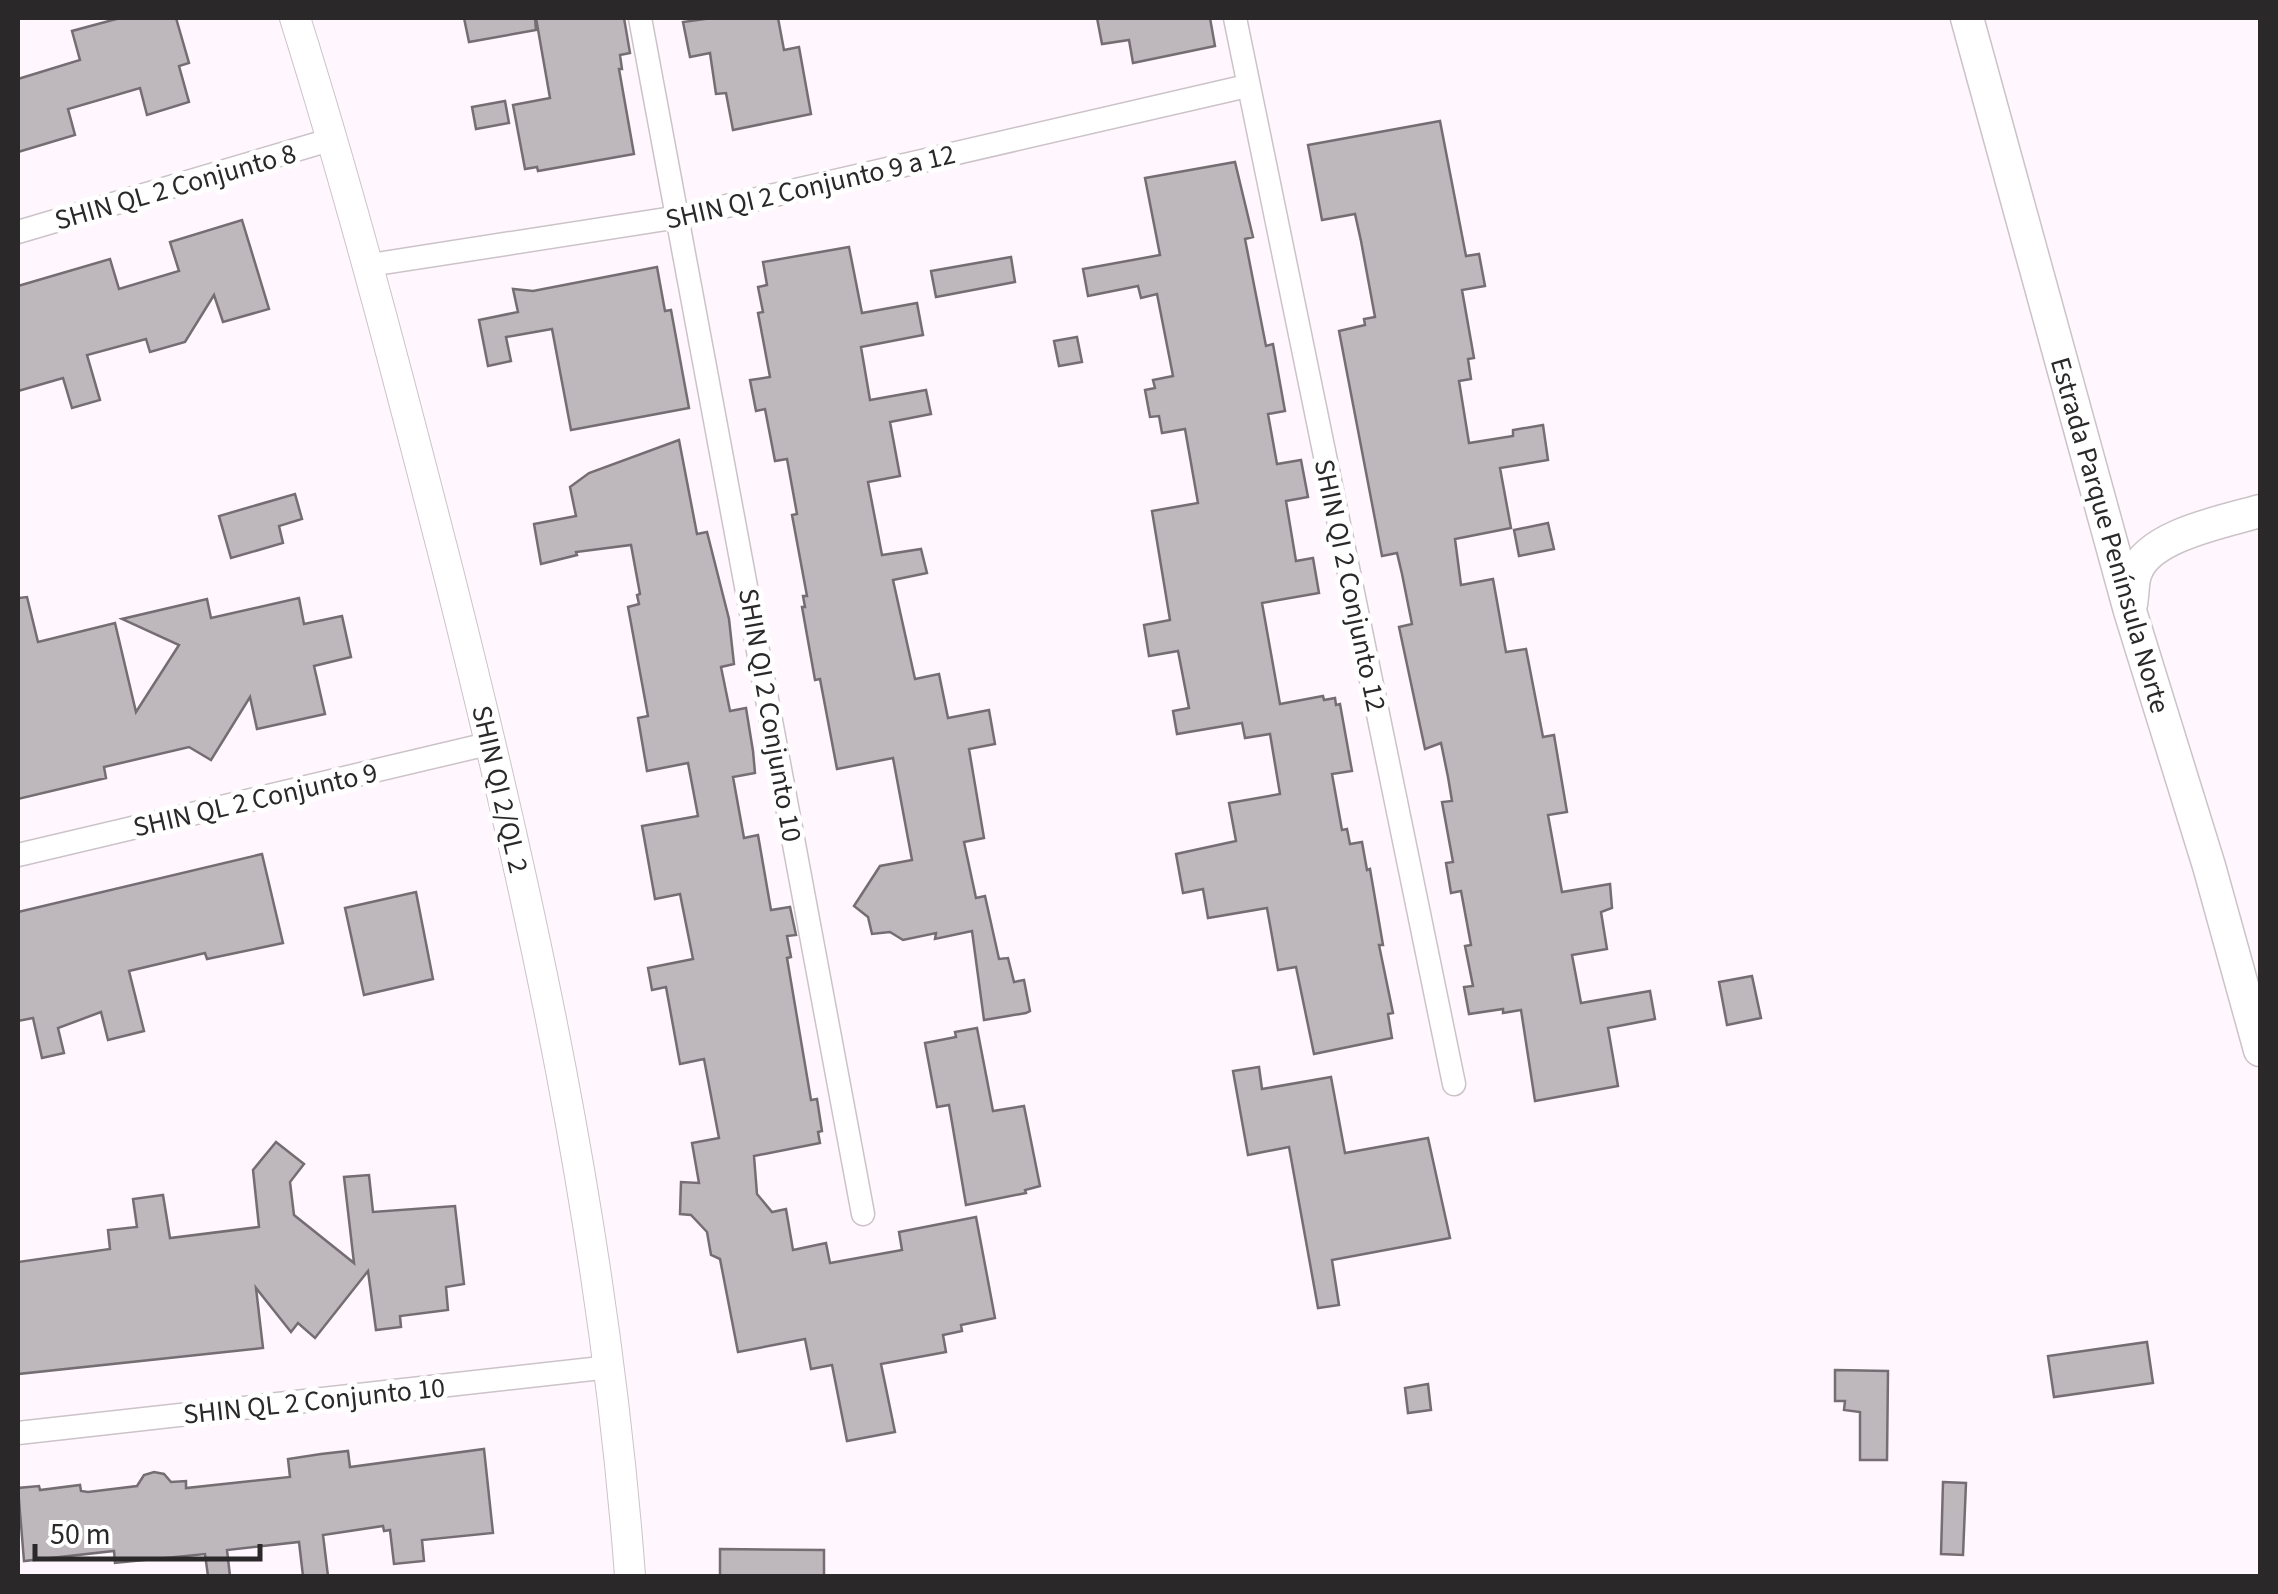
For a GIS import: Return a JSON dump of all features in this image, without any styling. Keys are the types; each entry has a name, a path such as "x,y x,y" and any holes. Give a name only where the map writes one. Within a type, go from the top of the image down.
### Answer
{"main road":[{"name":"Estrada Parque Península Norte","path":"1967,18 2130,612 2209,866 2260,1050"},
{"path":"2130,612 2136,571 2146,556 2166,541 2260,510"}],"street":[{"name":"SHIN QI 2/QL 2","path":"295,18 370,265 492,743 554,1033 610,1366 630,1576"},
{"name":"SHIN QI 2 Conjunto 10","path":"640,18 863,1214"},
{"name":"SHIN QI 2 Conjunto 12","path":"1234,18 1454,1084"},
{"name":"SHIN QI 2 Conjunto 9 a 12","path":"370,265 679,217 1247,86"},
{"name":"SHIN QL 2 Conjunto 8","path":"18,232 334,139"},
{"name":"SHIN QL 2 Conjunto 9","path":"18,855 492,743"},
{"name":"SHIN QL 2 Conjunto 10","path":"18,1433 610,1366"}],"building":[{"path":"120,18 176,18 189,63 179,66 189,102 147,115 140,88 68,109 75,135 18,152 18,79 80,60 72,31"},
{"path":"464,18 535,18 536,30 469,42"},
{"path":"536,18 624,18 630,53 620,55 619,69 634,154 538,171 537,167 525,169 513,105 550,98"},
{"path":"778,18 784,50 799,47 811,114 733,130 726,93 716,94 710,53 690,57 683,22"},
{"path":"1097,18 1210,18 1215,46 1133,63 1129,40 1102,44"},
{"path":"505,101 509,123 476,129 472,107"},
{"path":"1440,121 1466,256 1479,254 1485,286 1462,290 1474,358 1468,359 1471,379 1459,381 1469,443 1513,436 1513,430 1543,425 1548,460 1500,468 1511,528 1455,539 1461,585 1493,579 1506,652 1526,649 1543,737 1554,735 1567,812 1548,815 1562,892 1610,884 1612,908 1601,912 1607,949 1572,955 1581,1003 1650,991 1655,1019 1608,1028 1618,1086 1535,1101 1521,1010 1469,1014 1464,987 1473,986 1465,946 1471,945 1461,891 1451,893 1446,863 1453,862 1442,802 1452,801 1448,777 1441,743 1425,749 1399,627 1412,624 1402,574 1397,553 1382,556 1339,331 1365,325 1364,319 1375,317 1361,241 1355,214 1322,220 1308,145"},
{"path":"1235,162 1253,237 1245,239 1266,346 1273,344 1285,411 1268,414 1277,464 1301,460 1308,497 1286,501 1296,561 1313,558 1319,593 1262,603 1280,704 1323,696 1324,700 1335,698 1336,705 1340,704 1352,771 1332,774 1342,830 1347,829 1350,844 1362,842 1367,870 1370,869 1383,945 1379,945 1393,1013 1388,1014 1392,1038 1314,1054 1296,967 1278,970 1267,908 1208,918 1203,889 1183,893 1176,854 1236,841 1229,803 1280,794 1270,734 1245,738 1242,723 1177,734 1173,711 1189,708 1178,651 1149,656 1144,625 1170,620 1152,511 1198,503 1185,429 1162,433 1159,416 1150,417 1145,390 1155,388 1153,380 1173,376 1157,294 1141,298 1138,286 1088,296 1083,269 1160,255 1145,178"},
{"path":"242,220 269,309 223,322 214,295 185,342 150,352 146,339 87,355 100,400 72,408 63,378 18,391 18,286 110,259 119,289 179,271 170,242"},
{"path":"849,247 862,313 917,303 923,335 861,347 870,400 926,390 931,414 890,422 900,476 868,482 882,555 921,549 927,573 893,580 915,679 939,674 948,718 989,710 995,744 969,749 984,838 964,842 976,898 985,896 999,959 1008,958 1014,982 1024,980 1030,1011 1026,1013 984,1020 972,931 935,939 936,933 903,940 890,932 872,934 868,917 854,906 880,866 912,860 893,758 837,769 802,607 803,596 807,596 792,515 797,514 787,459 775,461 765,409 756,411 750,380 770,377 758,313 763,312 758,287 767,285 763,262"},
{"path":"1011,257 1015,282 936,297 931,271"},
{"path":"657,267 665,311 671,310 689,408 571,430 552,329 506,337 511,361 488,366 479,320 518,312 513,289 533,291"},
{"path":"1077,337 1082,362 1059,366 1054,341"},
{"path":"679,440 697,534 707,532 729,619 734,664 721,667 730,711 746,708 755,773 733,777 744,838 758,835 771,910 790,907 796,935 787,936 791,957 787,958 811,1100 817,1099 822,1131 818,1132 820,1143 754,1156 757,1194 772,1212 786,1209 793,1250 826,1243 830,1263 902,1250 899,1232 976,1217 995,1318 961,1325 962,1331 943,1335 946,1352 881,1364 895,1432 847,1441 832,1365 811,1369 805,1339 738,1352 720,1259 711,1255 707,1232 691,1215 680,1214 681,1182 699,1183 692,1143 719,1138 704,1059 680,1064 666,987 652,990 648,968 693,959 680,894 655,899 642,826 698,816 688,763 647,771 638,718 648,716 628,607 639,604 640,594 631,545 576,552 577,555 541,564 534,524 576,516 570,487 589,473"},
{"path":"295,494 302,519 279,526 283,543 231,558 219,516"},
{"path":"1548,523 1554,549 1519,556 1514,530"},
{"path":"27,597 38,642 115,623 136,712 179,645 122,619 207,599 211,618 299,598 304,624 342,616 351,657 314,666 325,714 257,729 250,697 211,760 189,747 104,767 106,778 18,799 18,598"},
{"path":"262,854 283,943 207,959 205,953 129,971 144,1031 108,1040 101,1012 58,1028 64,1053 42,1058 33,1018 18,1021 18,912"},
{"path":"416,892 433,979 364,995 345,908"},
{"path":"1752,976 1761,1018 1727,1025 1719,982"},
{"path":"977,1028 993,1111 1024,1106 1040,1186 1025,1190 1026,1193 966,1205 949,1105 937,1107 925,1043"},
{"path":"1259,1067 1262,1089 1331,1077 1345,1153 1428,1138 1450,1238 1332,1260 1339,1305 1318,1308 1289,1147 1248,1155 1233,1071"},
{"path":"276,1142 304,1164 290,1182 294,1215 354,1263 344,1177 369,1175 373,1212 455,1206 464,1284 446,1287 448,1310 400,1316 401,1327 376,1330 368,1271 315,1338 298,1323 291,1332 256,1288 263,1348 18,1374 18,1262 110,1249 108,1230 137,1227 133,1199 163,1195 170,1238 259,1227 253,1170"},
{"path":"2147,1342 2153,1383 2054,1397 2048,1356"},
{"path":"1835,1370 1888,1371 1887,1460 1860,1460 1860,1412 1844,1410 1845,1401 1835,1401"},
{"path":"1428,1384 1431,1410 1408,1413 1405,1388"},
{"path":"484,1449 493,1533 422,1540 424,1561 394,1564 390,1530 384,1531 383,1526 323,1535 328,1576 303,1576 299,1542 227,1550 230,1576 208,1576 205,1554 115,1563 114,1551 24,1561 18,1488 39,1486 40,1490 80,1485 81,1491 88,1492 137,1486 144,1475 154,1472 164,1474 171,1482 186,1481 186,1488 290,1477 288,1459 321,1454 348,1451 350,1467"},
{"path":"1943,1482 1966,1483 1963,1555 1941,1554"},
{"path":"720,1549 824,1550 824,1576 720,1576"}]}
